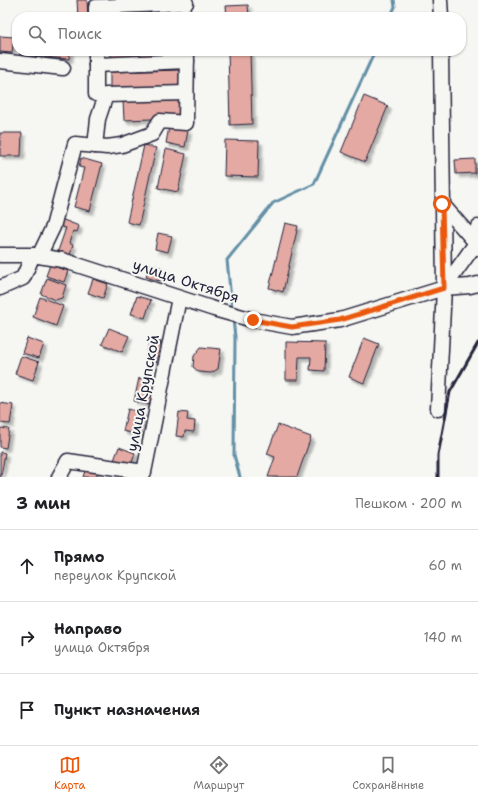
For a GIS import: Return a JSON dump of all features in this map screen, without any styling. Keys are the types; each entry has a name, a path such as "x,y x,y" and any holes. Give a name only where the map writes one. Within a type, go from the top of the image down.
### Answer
{"street":[{"path":"440,0 441,12"},
{"path":"96,12 96,7 186,7"},
{"path":"96,56 96,94 105,97 106,95 186,93"},
{"path":"0,288 23,278 53,227 75,144 107,147 122,145 152,134 160,121 186,123 187,56 96,65"},
{"path":"438,409 444,288 441,56"},
{"path":"0,61 63,68"},
{"path":"95,146 98,119 105,97"},
{"path":"442,204 477,246"},
{"path":"444,288 477,246 478,227"},
{"name":"улица Октября","path":"0,254 36,255 62,260 214,309 253,320 292,327 340,320 444,288 478,284"},
{"name":"улица Крупской","path":"58,477 68,461 144,472 179,298"}],"building":[{"path":"77,0 87,0 88,12 78,12"},
{"path":"248,5 249,12 227,12 226,6"},
{"path":"176,11 176,12 146,12"},
{"path":"0,36 12,37 12,53 0,52"},
{"path":"44,56 69,56 69,59"},
{"path":"111,56 181,56 181,59 111,61"},
{"path":"228,56 250,56 252,124 230,125"},
{"path":"182,70 184,88 110,90 110,72"},
{"path":"364,96 388,106 365,162 341,152"},
{"path":"180,99 181,118 124,120 123,101"},
{"path":"169,127 188,130 185,147 166,143"},
{"path":"0,133 22,133 21,156 0,156"},
{"path":"225,140 259,141 258,177 224,176"},
{"path":"144,145 156,148 139,225 127,222"},
{"path":"166,149 186,154 178,192 158,188"},
{"path":"81,158 102,164 90,211 74,207 84,168 79,167"},
{"path":"475,159 475,173 456,174 455,160"},
{"path":"61,219 79,226 77,232 73,231 69,243 73,245 70,255 58,251 66,228 59,226"},
{"path":"285,223 298,226 283,292 269,288"},
{"path":"158,233 172,236 168,252 155,249"},
{"path":"149,264 163,268 159,281 146,277"},
{"path":"50,265 68,271 64,282 46,276"},
{"path":"47,278 66,285 62,298 55,300 41,294"},
{"path":"93,279 108,284 103,298 88,293"},
{"path":"137,296 151,300 145,318 131,314"},
{"path":"40,297 63,306 56,326 33,317"},
{"path":"109,328 129,336 122,352 102,344"},
{"path":"27,338 44,344 39,358 22,353"},
{"path":"364,338 379,344 364,383 349,377"},
{"path":"150,339 161,342 156,363 145,360"},
{"path":"286,342 325,343 324,371 310,370 311,357 299,357 298,380 286,380"},
{"path":"201,347 221,349 218,369 211,373 199,372 193,367 194,356"},
{"path":"21,356 39,362 33,380 15,374"},
{"path":"139,378 155,381 150,405 134,401"},
{"path":"0,403 13,405 10,424 0,423"},
{"path":"128,409 144,413 139,435 123,431"},
{"path":"179,412 188,413 187,420 195,421 194,432 185,431 184,437 176,436"},
{"path":"278,425 311,437 297,477 268,477 275,457 267,454"},
{"path":"0,428 9,429 6,448 0,447"},
{"path":"119,447 135,453 130,469 130,466 114,460"},
{"path":"0,452 5,453 1,477 0,477"},
{"path":"87,465 99,469 96,477 83,477"}],"waterway":[{"path":"392,12 395,7 394,0"},
{"path":"232,309 227,260 273,203 314,184 373,56"},
{"path":"233,319 235,337 234,455 240,477"}],"railway":[{"path":"438,477 438,455 450,392 478,343"}],"route":[{"path":"253,320 292,327 340,320 444,288 442,204"}]}
